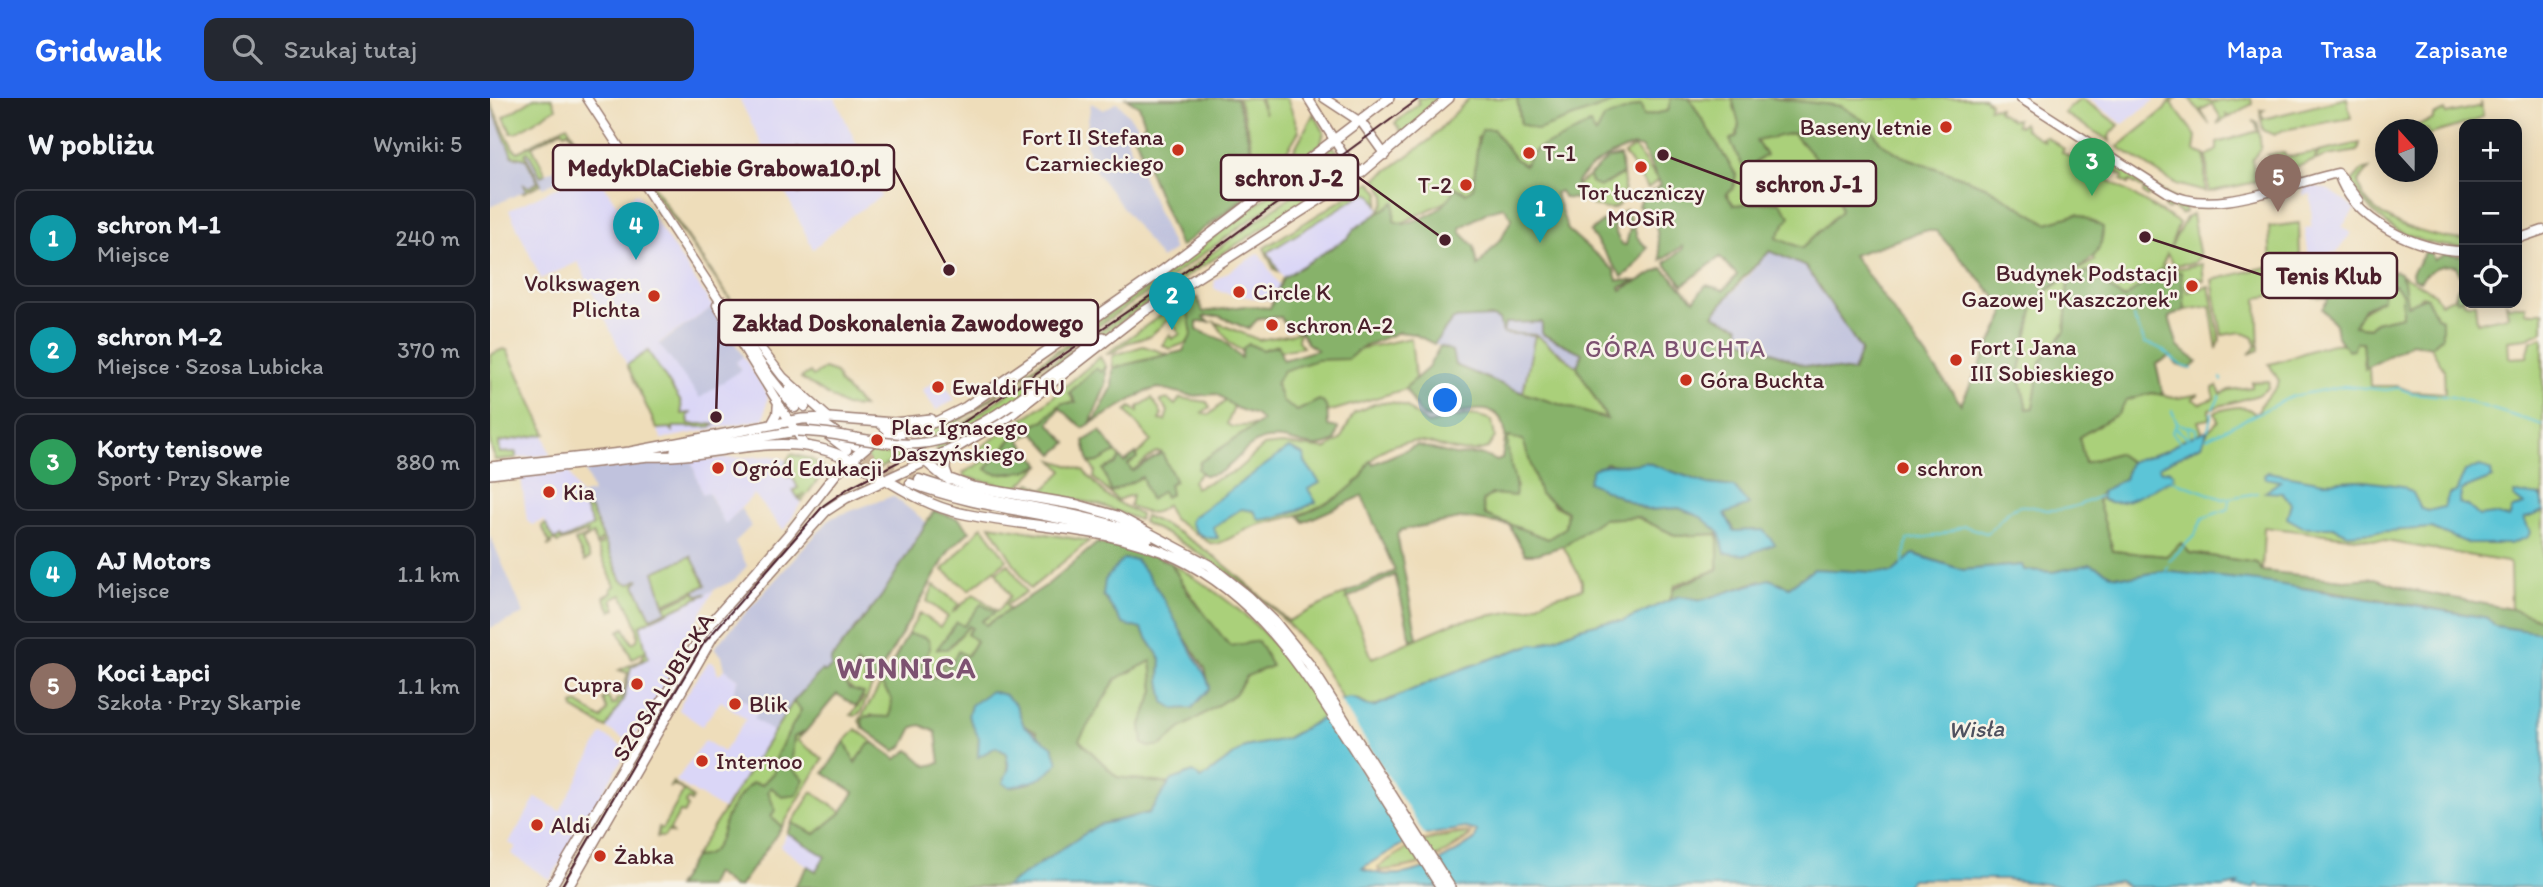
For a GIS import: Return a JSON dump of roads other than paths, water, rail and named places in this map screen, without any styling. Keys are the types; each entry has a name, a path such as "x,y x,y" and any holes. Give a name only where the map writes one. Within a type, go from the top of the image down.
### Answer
{"main road":[{"path":"649,456 671,457 779,445 806,446 835,453 850,452 938,421 965,407 1162,271 1389,98"},
{"path":"490,467 630,452 772,429 817,431 888,443 929,443 970,430 1010,405 1089,346 1361,173 1449,98"},
{"path":"884,481 946,453 1008,417 1140,314"},
{"path":"490,474 649,456 772,429 792,421 938,421"},
{"path":"880,423 949,480 972,487 1100,510 1133,523 1184,550 1209,565 1248,596 1295,645 1450,887"},
{"path":"865,469 863,460 867,445"},
{"path":"906,471 913,450"},
{"path":"850,452 865,469 884,481 946,510 1088,534 1176,557 1244,602 1288,650 1441,887"},
{"name":"SZOSA LUBICKA","path":"551,887 704,631 788,535 850,452"},
{"path":"835,453 838,471"},
{"path":"946,453 945,469 949,480"},
{"name":"SZOSA LUBICKA","path":"568,887 713,636 826,511 884,481"}],"street":[{"path":"587,98 773,383 795,408"},
{"path":"1308,98 1334,139 1361,173"},
{"path":"1324,98 1359,120 1376,138 1385,155"},
{"path":"2020,98 2174,196 2191,202 2218,202 2338,173 2348,181 2363,208 2379,223 2411,241 2435,249 2459,251"},
{"path":"1322,120 1325,109 1339,107"},
{"path":"2522,237 2543,230"},
{"path":"712,289 735,337 806,446"},
{"path":"712,289 733,310 788,382 826,420 850,452"},
{"path":"746,340 805,407"},
{"path":"772,429 778,412 778,401"},
{"path":"812,423 850,452"},
{"path":"919,479 985,503 1098,519 1184,550"},
{"path":"910,483 985,503 1098,527 1149,543 1176,557"}],"water":[{"path":"2208,430 2201,445 2159,467 2161,471 2169,470 2173,479 2129,500 2102,500 2101,492 2124,479 2130,462 2166,451 2182,440"},
{"path":"1289,448 1304,455 1305,462 1320,483 1308,489 1316,502 1288,514 1259,520 1254,511 1241,509 1213,527 1218,538 1205,537 1194,529 1190,522 1193,517"},
{"path":"1645,462 1708,484 1734,487 1749,505 1725,514 1734,531 1763,530 1775,544 1746,555 1725,553 1719,532 1701,517 1679,508 1647,510 1588,482 1593,469"},
{"path":"2480,466 2491,471 2492,478 2462,490 2459,503 2468,506 2479,516 2494,514 2509,518 2513,508 2524,505 2514,497 2514,493 2541,496 2543,511 2524,519 2530,532 2528,537 2510,544 2470,544 2431,528 2348,534 2333,527 2303,527 2287,518 2291,503 2282,493 2265,492 2280,481 2265,478 2264,475 2268,472 2324,482 2357,480 2402,486 2413,493 2421,509 2428,511 2444,507 2449,494 2456,492 2465,471"},
{"name":"Wisła","path":"1913,554 1963,570 2022,565 2024,570 2053,572 2091,564 2113,575 2133,577 2161,571 2258,581 2488,618 2495,626 2543,633 2543,887 2262,887 2257,884 2255,887 2235,887 2238,884 2223,887 2128,887 2119,881 2070,887 2004,879 1912,879 1906,887 1005,887 1098,825 1149,813 1172,780 1193,772 1201,779 1245,747 1285,739 1327,716 1332,704 1341,700 1352,698 1374,707 1443,676 1533,644 1539,645 1580,628 1623,621 1679,596 1702,600 1769,579 1789,587 1814,569 1892,573","holes":["1465,828 1477,831 1475,840 1422,869 1392,875 1362,868 1415,837"]},
{"path":"1123,559 1136,560 1152,582 1206,677 1210,688 1192,708 1175,709 1164,702 1160,680 1161,659 1141,629 1123,624 1103,595 1105,580"},
{"path":"991,691 1005,695 1016,705 1024,726 1053,747 1058,762 1043,777 1010,787 1003,783 1009,768 1006,753 996,747 978,757 979,738 968,716 971,705"}],"waterway":[{"path":"2133,317 2145,343 2161,349 2179,364 2192,369"},
{"path":"2207,438 2293,396 2344,386 2386,390 2398,388 2412,393 2453,397 2543,425"},
{"path":"2213,408 2220,396"},
{"path":"2172,411 2177,423"},
{"path":"2208,430 2212,412"},
{"path":"2177,423 2188,427 2189,437"},
{"path":"2177,424 2172,432 2180,442"},
{"path":"2189,426 2197,429 2195,436"},
{"path":"2176,428 2187,438"},
{"path":"2171,480 2223,499 2257,493"},
{"path":"1903,563 1907,540 1940,535 1964,526 1986,533 2010,511 2020,506 2061,509 2100,496"},
{"path":"2169,561 2194,536 2203,518 2228,509 2229,500"},
{"path":"2166,572 2168,566"}],"tunnel":[{"path":"856,447 894,470 919,479"},
{"path":"852,454 910,483"}],"tram line":[{"path":"561,887 704,643 824,505 850,487 927,447 1159,290 1420,98"}],"place":[{"name":"Baseny letnie","path":"1946,127"},
{"name":"Fort II Stefana Czarnieckiego","path":"1178,150"},
{"name":"T-1","path":"1529,153"},
{"name":"schron J-1","path":"1663,155"},
{"name":"Tor łuczniczy MOSiR","path":"1641,167"},
{"name":"T-2","path":"1466,185"},
{"name":"Korty tenisowe","path":"2092,196"},
{"name":"Koci Łapci","path":"2278,212"},
{"name":"Tenis Klub","path":"2145,237"},
{"name":"schron J-2","path":"1445,240"},
{"name":"schron M-1","path":"1540,243"},
{"name":"AJ Motors","path":"636,260"},
{"name":"MedykDlaCiebie Grabowa10.pl","path":"949,270"},
{"name":"Budynek Podstacji Gazowej \"Kaszczorek\"","path":"2192,286"},
{"name":"Circle K","path":"1239,292"},
{"name":"Volkswagen Plichta","path":"654,296"},
{"name":"schron A-2","path":"1272,325"},
{"name":"schron M-2","path":"1172,330"},
{"name":"Fort I Jana III Sobieskiego","path":"1956,360"},
{"name":"Góra Buchta","path":"1686,380"},
{"name":"Ewaldi FHU","path":"938,387"},
{"name":"Zakład Doskonalenia Zawodowego","path":"716,417"},
{"name":"Plac Ignacego Daszyńskiego","path":"877,440"},
{"name":"Ogród Edukacji","path":"718,468"},
{"name":"schron","path":"1903,468"},
{"name":"Kia","path":"549,492"},
{"name":"Cupra","path":"637,684"},
{"name":"Blik","path":"735,704"},
{"name":"Internoo","path":"702,761"},
{"name":"Aldi","path":"537,825"},
{"name":"Żabka","path":"600,856"}],"district":[{"name":"GÓRA BUCHTA","path":"1676,349"},
{"name":"WINNICA","path":"907,668"}]}
